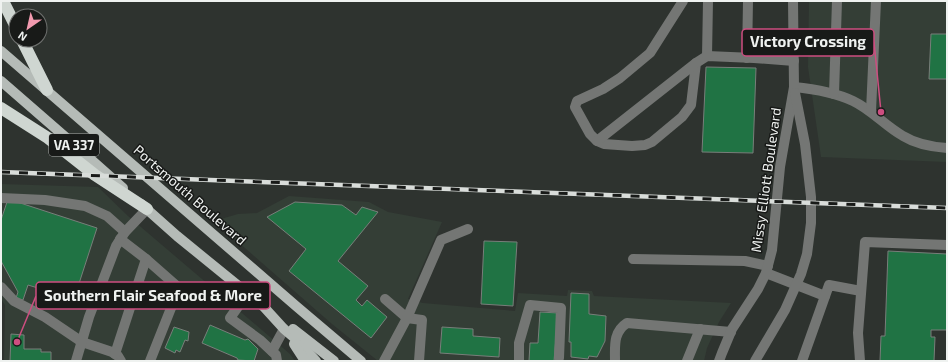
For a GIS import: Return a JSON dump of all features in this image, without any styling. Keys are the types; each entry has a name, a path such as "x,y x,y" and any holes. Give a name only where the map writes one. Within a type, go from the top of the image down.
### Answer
{"highway":[{"path":"3,1 8,11"},
{"path":"26,48 47,90"},
{"path":"1,108 48,138 95,175 147,209"}],"main road":[{"name":"Portsmouth Boulevard","path":"1,51 361,361"},
{"name":"VA 337","path":"1,81 147,209"},
{"path":"147,209 247,294 334,361"},
{"path":"263,306 316,361"},
{"path":"284,329 305,361"}],"street":[{"path":"683,1 650,53 620,78 603,89 577,101 575,108 590,134 597,141 604,144 632,146 645,145 652,142 682,117 691,105 696,63"},
{"path":"707,56 708,1"},
{"path":"747,58 748,1"},
{"name":"Missy Elliott Boulevard","path":"719,361 731,332 758,290 767,270 772,250 780,167 794,87 793,1"},
{"path":"834,94 837,1"},
{"path":"871,111 876,1"},
{"path":"597,141 707,56 794,61"},
{"path":"794,87 834,94 853,101 871,111 904,136 920,144 947,148"},
{"name":"Missy Elliott Boulevard","path":"755,361 785,310 797,284 807,254 812,223 812,203 805,144 794,87"},
{"path":"1,198 45,200 85,206 107,216 123,236 146,259 179,288 150,361"},
{"path":"76,361 89,317 116,246 147,209"},
{"path":"384,361 407,318 441,240 468,229"},
{"path":"860,361 858,333 865,242 947,246"},
{"path":"1,287 14,301 45,317 82,342 112,352 118,357 146,259"},
{"path":"633,259 745,261 825,296"},
{"path":"802,361 829,284 861,291"},
{"path":"247,294 230,318 260,340 276,355 277,361"},
{"path":"385,299 407,318 422,320 419,361"},
{"path":"519,361 519,343 530,305 561,308 559,358"},
{"path":"615,361 616,337 622,327 627,323 731,332"},
{"path":"272,351 284,329"},
{"path":"686,361 700,329"}],"shaded area":[{"path":"809,1 947,1 947,162 821,157 808,67"},
{"path":"1,184 98,187 128,216 290,354 295,361 4,361 5,305 1,299"},
{"path":"289,196 369,202 388,212 442,222 408,299 423,303 515,311 518,293 567,296 568,290 592,291 594,296 731,303 719,322 707,348 704,361 378,361 332,324 214,221 238,214 257,213"}],"building":[{"path":"931,34 947,34 947,79 929,79"},
{"path":"706,67 756,68 753,153 702,152"},
{"path":"8,199 97,228 74,299 28,285 23,300 16,298 18,292 1,261 1,220"},
{"path":"295,202 342,205 356,215 362,207 378,212 338,261 368,286 356,300 362,306 367,300 387,317 371,338 289,271 306,249 267,217"},
{"path":"484,241 517,242 513,306 481,304"},
{"path":"888,251 947,254 947,330 931,330 931,337 935,337 934,361 880,361 881,336 885,336"},
{"path":"571,293 589,294 589,314 606,316 605,341 597,357 589,356 588,359 571,357 571,342 569,342"},
{"path":"540,312 558,313 554,361 529,361 530,343 538,343"},
{"path":"210,325 245,340 248,339 258,349 254,361 238,360 237,358 202,343"},
{"path":"174,327 189,332 188,341 185,340 180,352 176,350 175,353 165,348"},
{"path":"442,327 473,329 473,336 500,338 499,357 440,353"},
{"path":"11,334 24,335 24,349 41,349 41,352 51,352 51,361 10,361"}],"railway":[{"path":"1,172 947,208"}],"place":[{"name":"Victory Crossing","path":"881,112"},
{"name":"Southern Flair Seafood & More","path":"17,342"}]}
